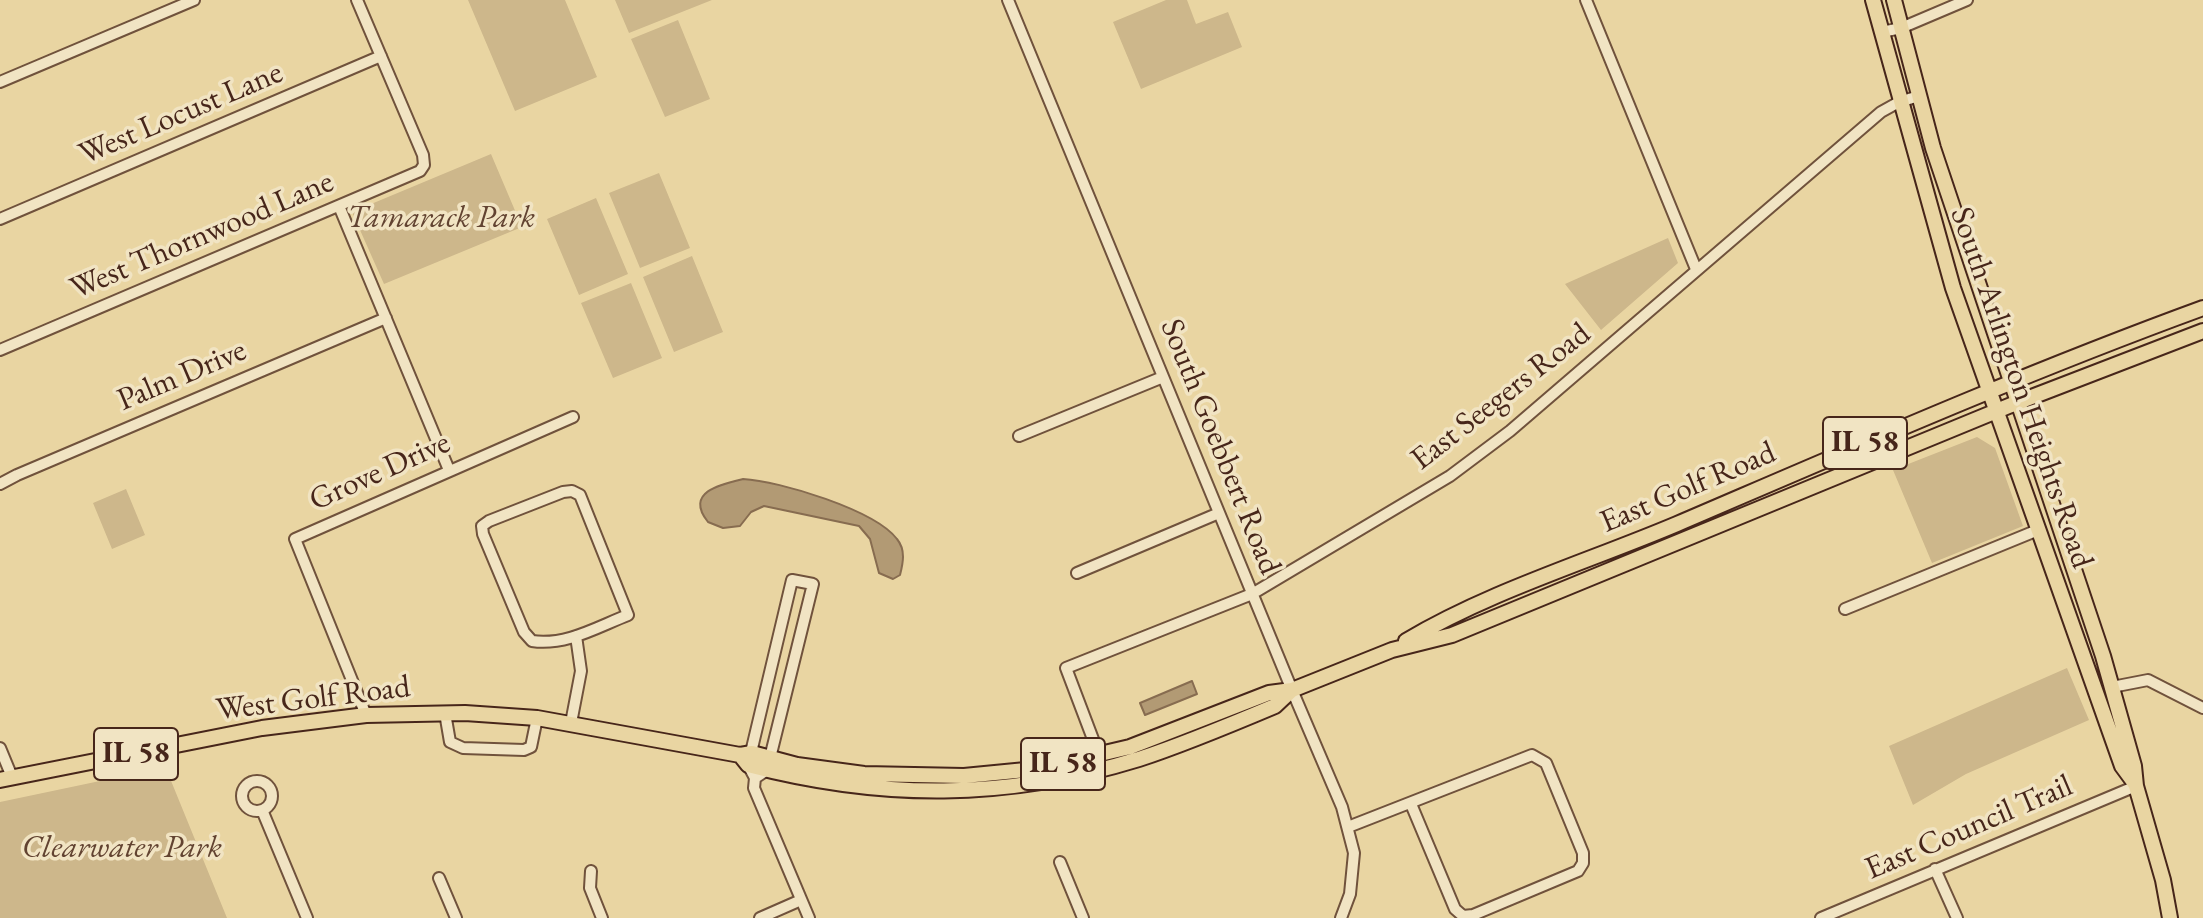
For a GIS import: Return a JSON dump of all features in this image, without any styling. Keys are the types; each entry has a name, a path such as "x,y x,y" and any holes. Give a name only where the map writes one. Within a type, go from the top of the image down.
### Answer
{"main road":[{"name":"South Arlington Heights Road","path":"1873,0 1953,288 2122,766 2136,786"},
{"name":"South Arlington Heights Road","path":"1894,0 1933,148 2112,687 2163,880 2170,918"},
{"name":"IL 58","path":"2010,384 2203,308"},
{"name":"IL 58","path":"2016,403 2203,331"},
{"name":"East Golf Road","path":"1392,650 1444,619 2010,384"},
{"name":"East Golf Road","path":"756,763 921,777 1001,774 1099,755 1179,730 1269,693 1292,690 1392,650 1452,635 2016,403"},
{"name":"East Golf Road","path":"698,747 833,785 954,792 1042,783 1111,767 1194,740 1275,706 1292,690"},
{"name":"West Golf Road","path":"6,779 262,728 366,715 445,713 537,718 698,747"}],"street":[{"path":"0,82 194,0"},
{"path":"357,0 381,56"},
{"name":"South Goebbert Road","path":"1008,0 1348,827 1354,853 1353,874 1341,918"},
{"path":"1586,0 1696,269"},
{"path":"1882,32 1901,28 1967,0"},
{"name":"West Thornwood Lane","path":"0,350 410,176 423,167 423,155 381,56"},
{"name":"West Locust Lane","path":"0,219 381,56"},
{"name":"East Seegers Road","path":"1099,755 1066,668 1252,594 1461,468 1510,431 1881,112 1919,96"},
{"path":"339,206 449,470"},
{"name":"Palm Drive","path":"1,480 386,318"},
{"path":"1019,436 1163,377"},
{"name":"Grove Drive","path":"366,715 295,539 573,417"},
{"path":"572,491 580,495 628,615 576,636 549,643 532,641 524,632 482,526 572,491"},
{"path":"1077,573 1219,513"},
{"path":"1845,609 2038,530"},
{"path":"756,763 813,584 792,580 756,763 754,788 808,915 794,918"},
{"path":"571,723 581,671 576,636"},
{"path":"2112,687 2148,680 2203,708"},
{"name":"West Golf Road","path":"445,713 450,742 463,748 524,750 531,747 537,718"},
{"path":"0,748 6,779"},
{"path":"1348,827 1525,756 1539,757 1546,763 1583,853 1583,863 1578,871 1473,915 1463,916 1455,909 1411,804"},
{"name":"East Council Trail","path":"1821,918 2136,786"},
{"path":"262,810 307,918"},
{"path":"1060,862 1083,918"},
{"path":"1935,869 1957,918"},
{"path":"591,871 590,888 602,918"},
{"path":"439,878 456,918"},
{"path":"760,918 801,900"}],"green space":[{"path":"468,0 565,0 597,77 515,111"},
{"path":"615,0 712,0 629,33"},
{"path":"1166,0 1187,0 1196,24 1228,12 1242,47 1141,89 1113,22"},
{"path":"678,20 710,99 665,117 631,39"},
{"name":"Tamarack Park","path":"491,154 522,227 384,284 352,212"},
{"path":"659,173 690,248 640,268 609,193"},
{"path":"596,198 628,274 579,295 547,219"},
{"path":"1668,238 1678,263 1601,330 1565,284"},
{"path":"692,256 723,332 674,352 643,277"},
{"path":"631,283 662,358 613,378 581,303"},
{"path":"1977,437 1995,448 2023,526 1932,563 1893,470"},
{"path":"126,489 145,535 112,549 93,503"},
{"path":"2067,668 2089,720 1966,774 1913,805 1889,746"},
{"name":"Clearwater Park","path":"157,769 167,771 227,918 0,918 0,802"}],"shaded area":[{"path":"743,479 780,485 826,499 886,528 902,548 900,575 893,579 879,573 870,539 859,526 764,506 751,512 740,526 723,528 708,522 700,503 703,497 716,487"},
{"path":"1192,681 1197,694 1145,715 1140,703"}]}
